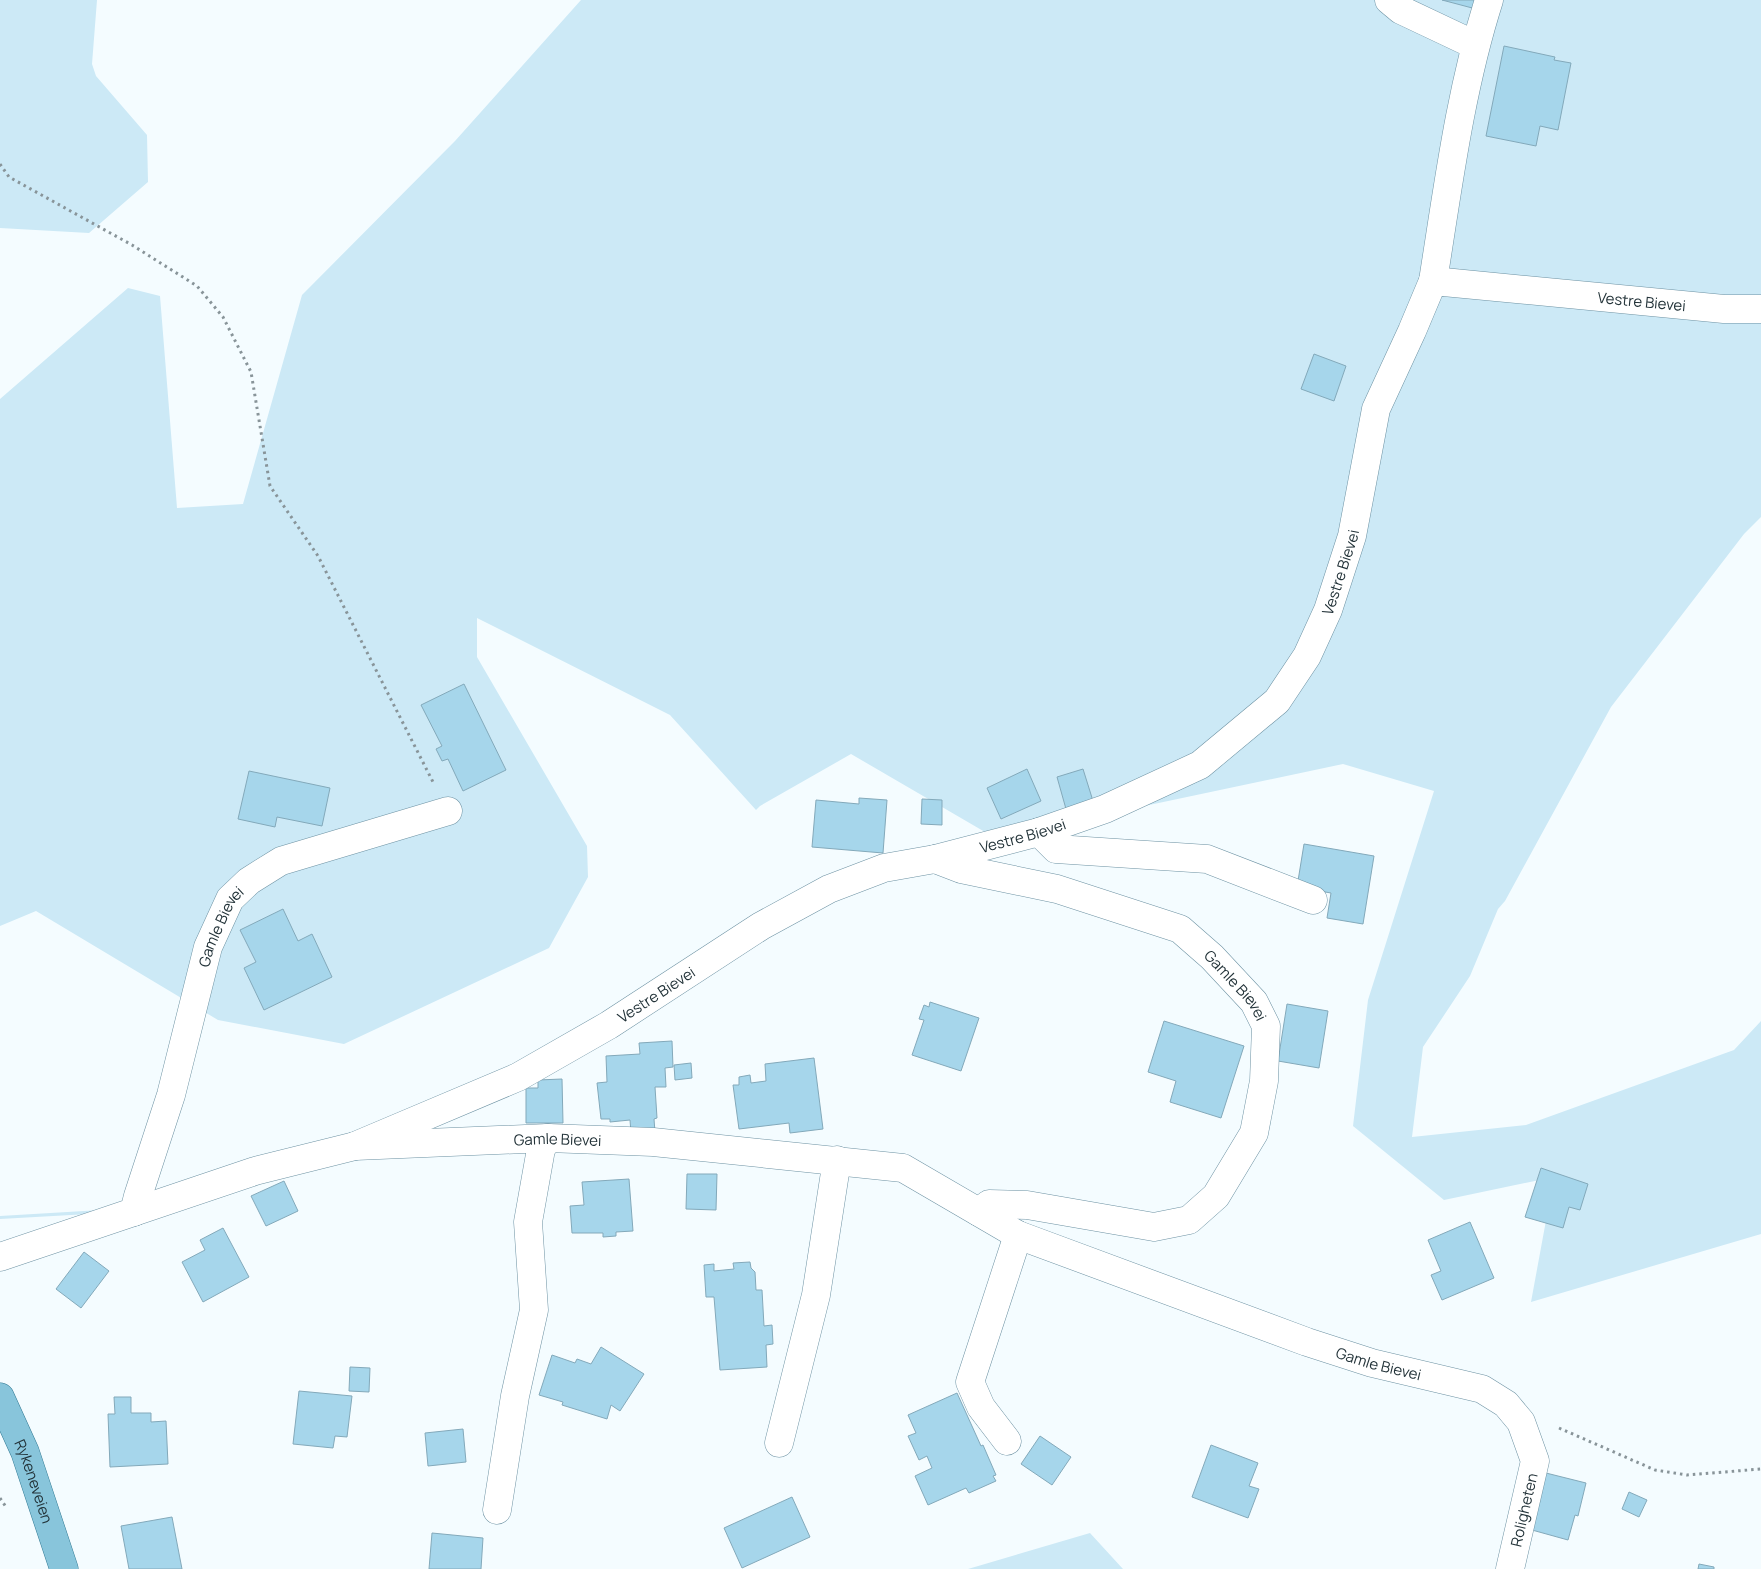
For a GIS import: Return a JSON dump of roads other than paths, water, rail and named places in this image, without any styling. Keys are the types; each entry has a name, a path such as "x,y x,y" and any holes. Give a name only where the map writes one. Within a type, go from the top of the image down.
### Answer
{"main road":[{"name":"Rykeneveien","path":"0,1397 25,1452 64,1569"}],"street":[{"path":"1389,0 1401,10 1475,45"},
{"name":"Vestre Bievei","path":"355,1146 518,1077 609,1025 761,926 829,889 884,868 935,859 1039,832 1105,809 1200,765 1277,701 1307,656 1328,610 1352,536 1376,409 1433,282 1454,148 1475,45 1489,0"},
{"name":"Vestre Bievei","path":"1433,282 1724,308 1761,309"},
{"name":"Gamle Bievei","path":"134,1212 171,1095 208,947 230,900 248,881 281,861 448,811"},
{"path":"1039,832 1056,849 1207,859 1313,900"},
{"name":"Gamle Bievei","path":"935,859 961,869 1057,889 1180,929 1212,957 1254,1002 1266,1026 1264,1081 1254,1133 1216,1196 1189,1220 1154,1227 1027,1205 989,1204 978,1212"},
{"path":"498,1510 515,1396 534,1310 528,1222 541,1148 548,1138"},
{"name":"Gamle Bievei","path":"0,1257 255,1171 355,1146 548,1138 653,1142 837,1160 903,1168 1018,1235 1306,1342 1372,1363 1482,1389 1506,1404 1521,1422"},
{"path":"779,1443 816,1295 837,1160"},
{"path":"1007,1441 981,1407 970,1382 1018,1235"},
{"name":"Roligheten","path":"1510,1569 1535,1461 1521,1422"}]}
